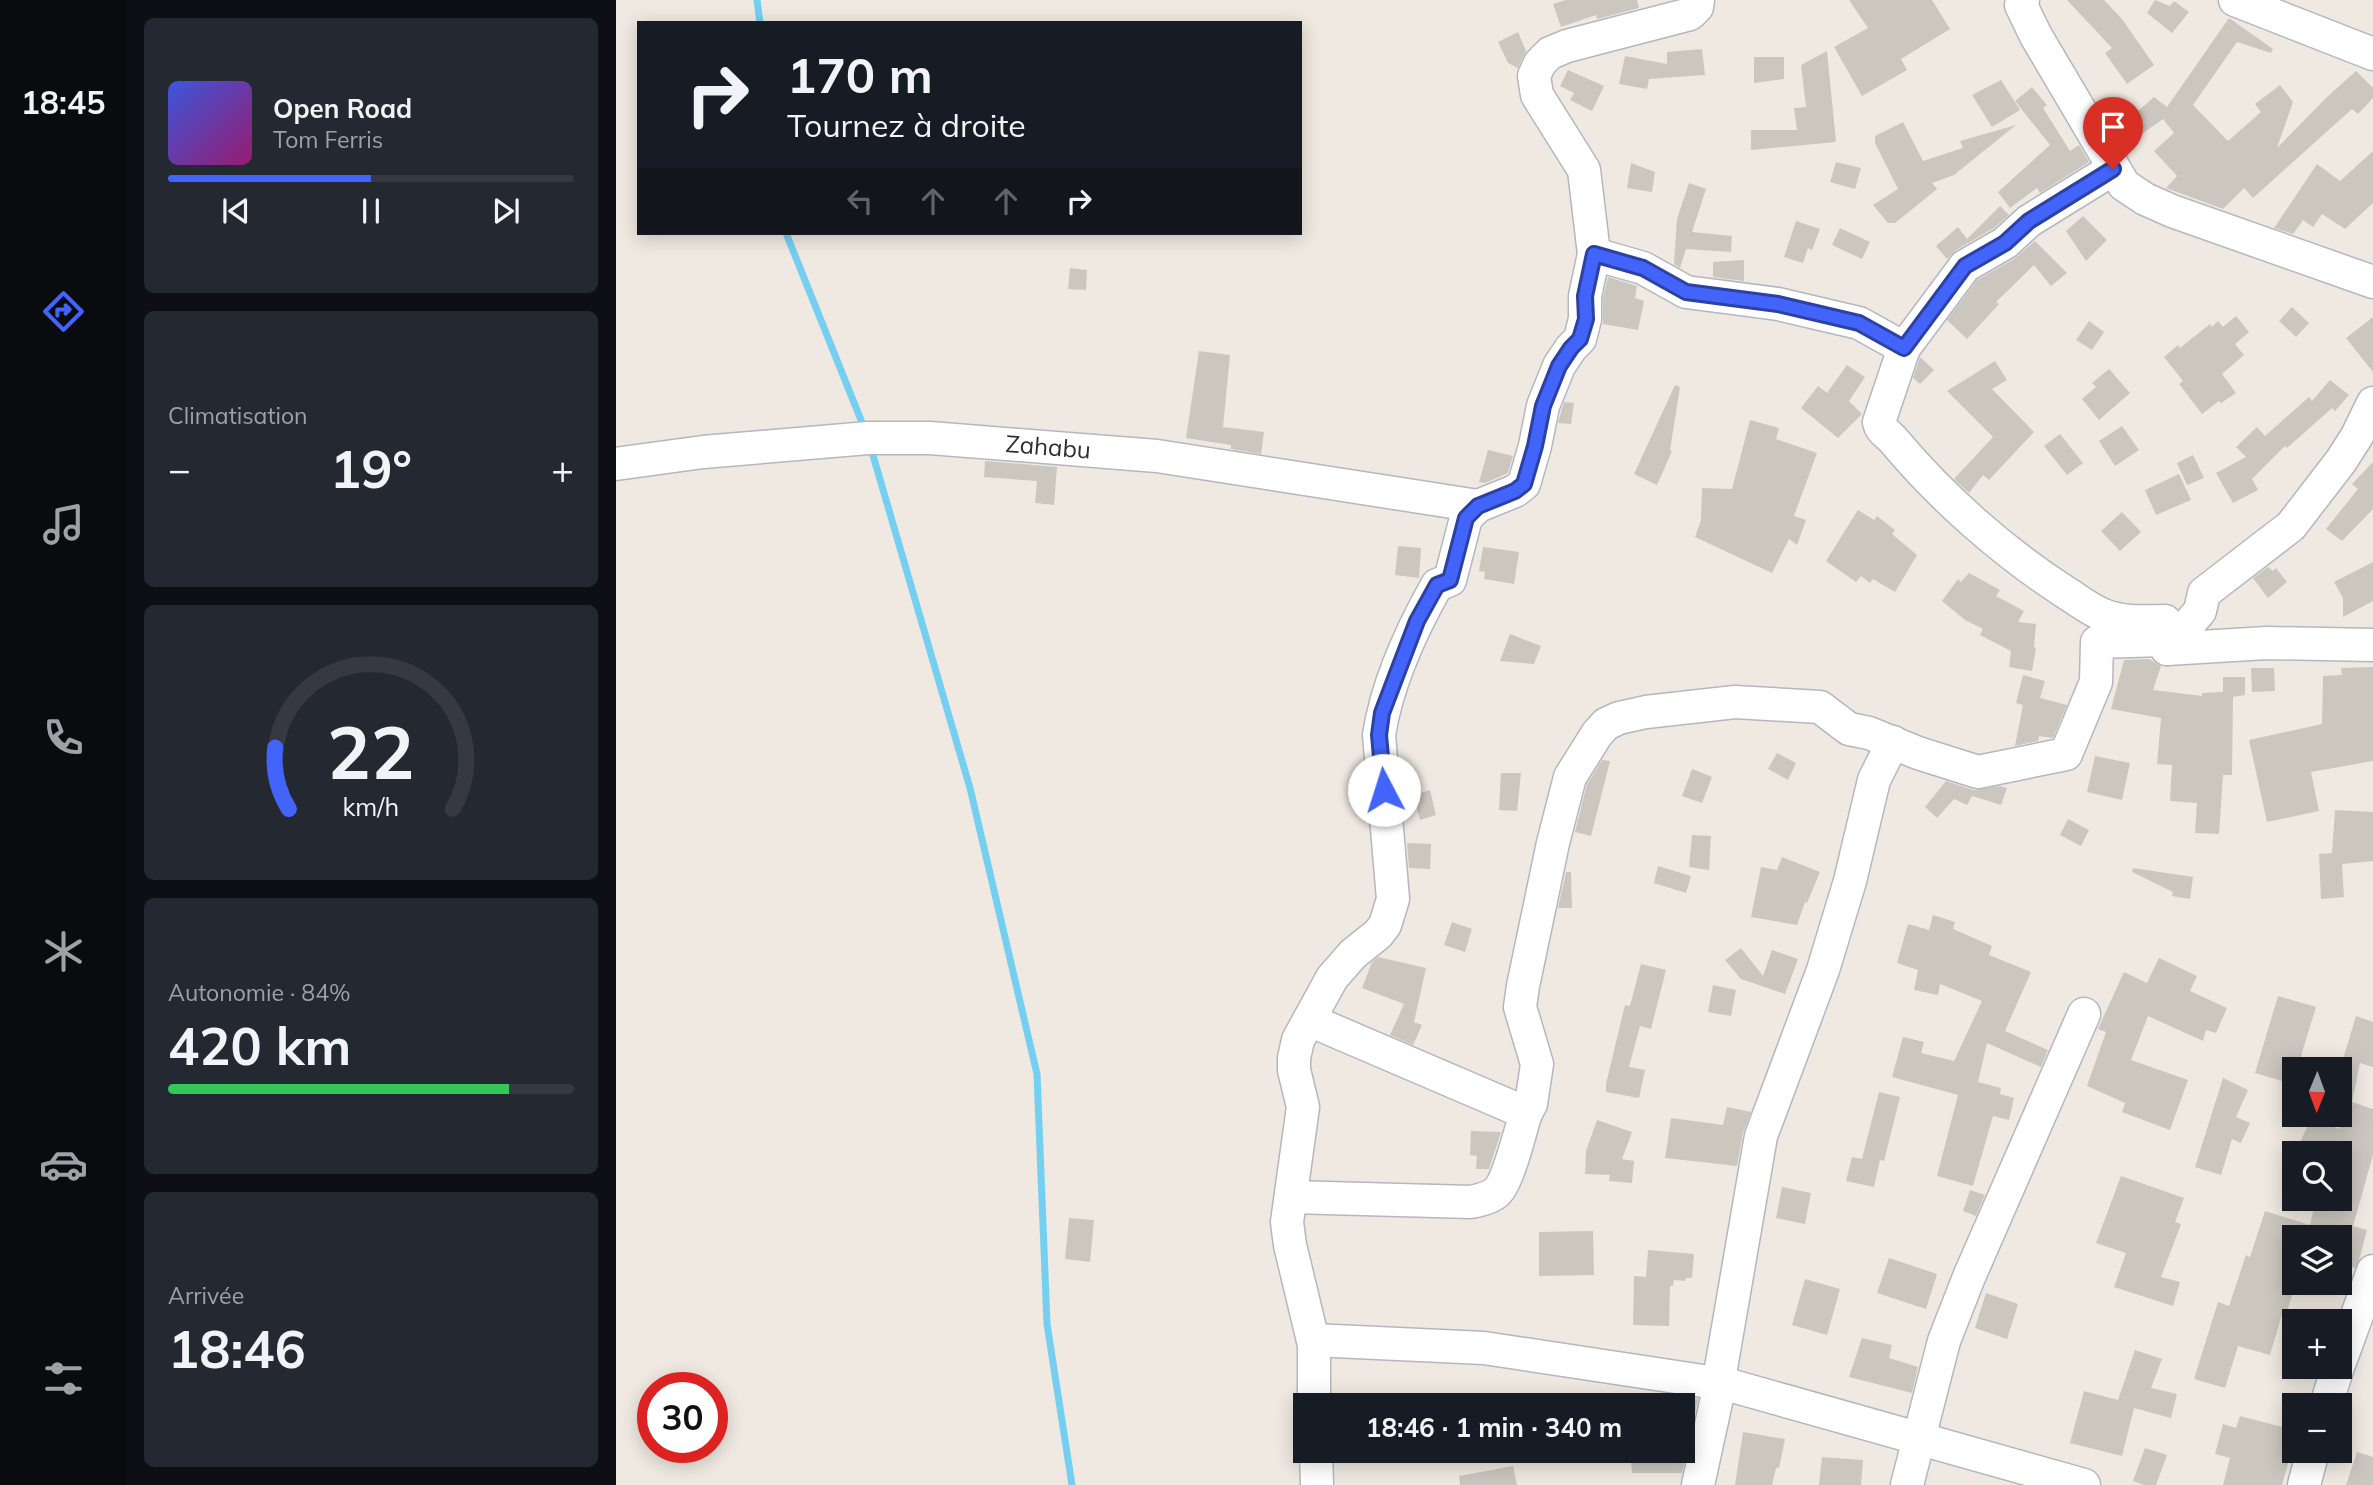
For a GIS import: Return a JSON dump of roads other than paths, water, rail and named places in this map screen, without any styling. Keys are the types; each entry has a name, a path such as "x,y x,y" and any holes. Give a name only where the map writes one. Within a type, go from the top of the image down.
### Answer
{"street":[{"path":"1314,1393 1313,1340 1287,1222 1303,1107 1294,1070 1298,1040 1332,978 1353,954 1378,934 1390,913 1393,899 1379,735 1382,713 1417,621 1437,585 1450,580 1466,518 1478,506 1515,491 1524,484 1543,406 1559,366 1580,339 1586,319 1585,296 1594,254 1584,170 1537,94 1534,76 1539,63 1558,50 1617,31 1690,14 1697,7 1698,0"},
{"path":"2023,0 2021,5 2035,36 2124,185 2145,199 2172,211 2373,282"},
{"path":"2235,0 2373,54"},
{"path":"1291,1197 1471,1202 1497,1192 1504,1181 1531,1104 1537,1064 1520,1007 1553,844 1570,777 1606,724 1646,712 1735,702 1820,707 1849,729 1869,733 1978,772 2066,754 2096,682 2097,642 2162,640 2165,621 2109,618 2045,579 1955,506 1881,429 1879,422 1904,348 1965,266 2005,243 2029,221 2113,169"},
{"path":"1594,254 1643,268 1686,292 1778,304 1859,323 1904,348"},
{"path":"2373,402 2357,436 2341,461 2291,526 2204,593 2200,611 2167,649 2267,643 2373,645"},
{"name":"Zahabu","path":"616,464 703,452 868,438 930,438 1157,456 1478,506"},
{"path":"1698,1485 1720,1384 1761,1136 1823,970 1850,881 1874,780 1893,742"},
{"path":"1907,1485 1944,1341 1969,1277 2084,1014"},
{"path":"1309,1020 1526,1113"},
{"path":"2352,1328 2373,1271"},
{"path":"1313,1340 1484,1348 1743,1388 2084,1485"},
{"path":"1316,1463 1317,1485"},
{"path":"2304,1485 2310,1463"}],"waterway":[{"path":"757,0 760,21"},
{"path":"787,235 865,430"},
{"path":"870,445 970,788 1037,1074 1047,1324 1072,1485"}]}
